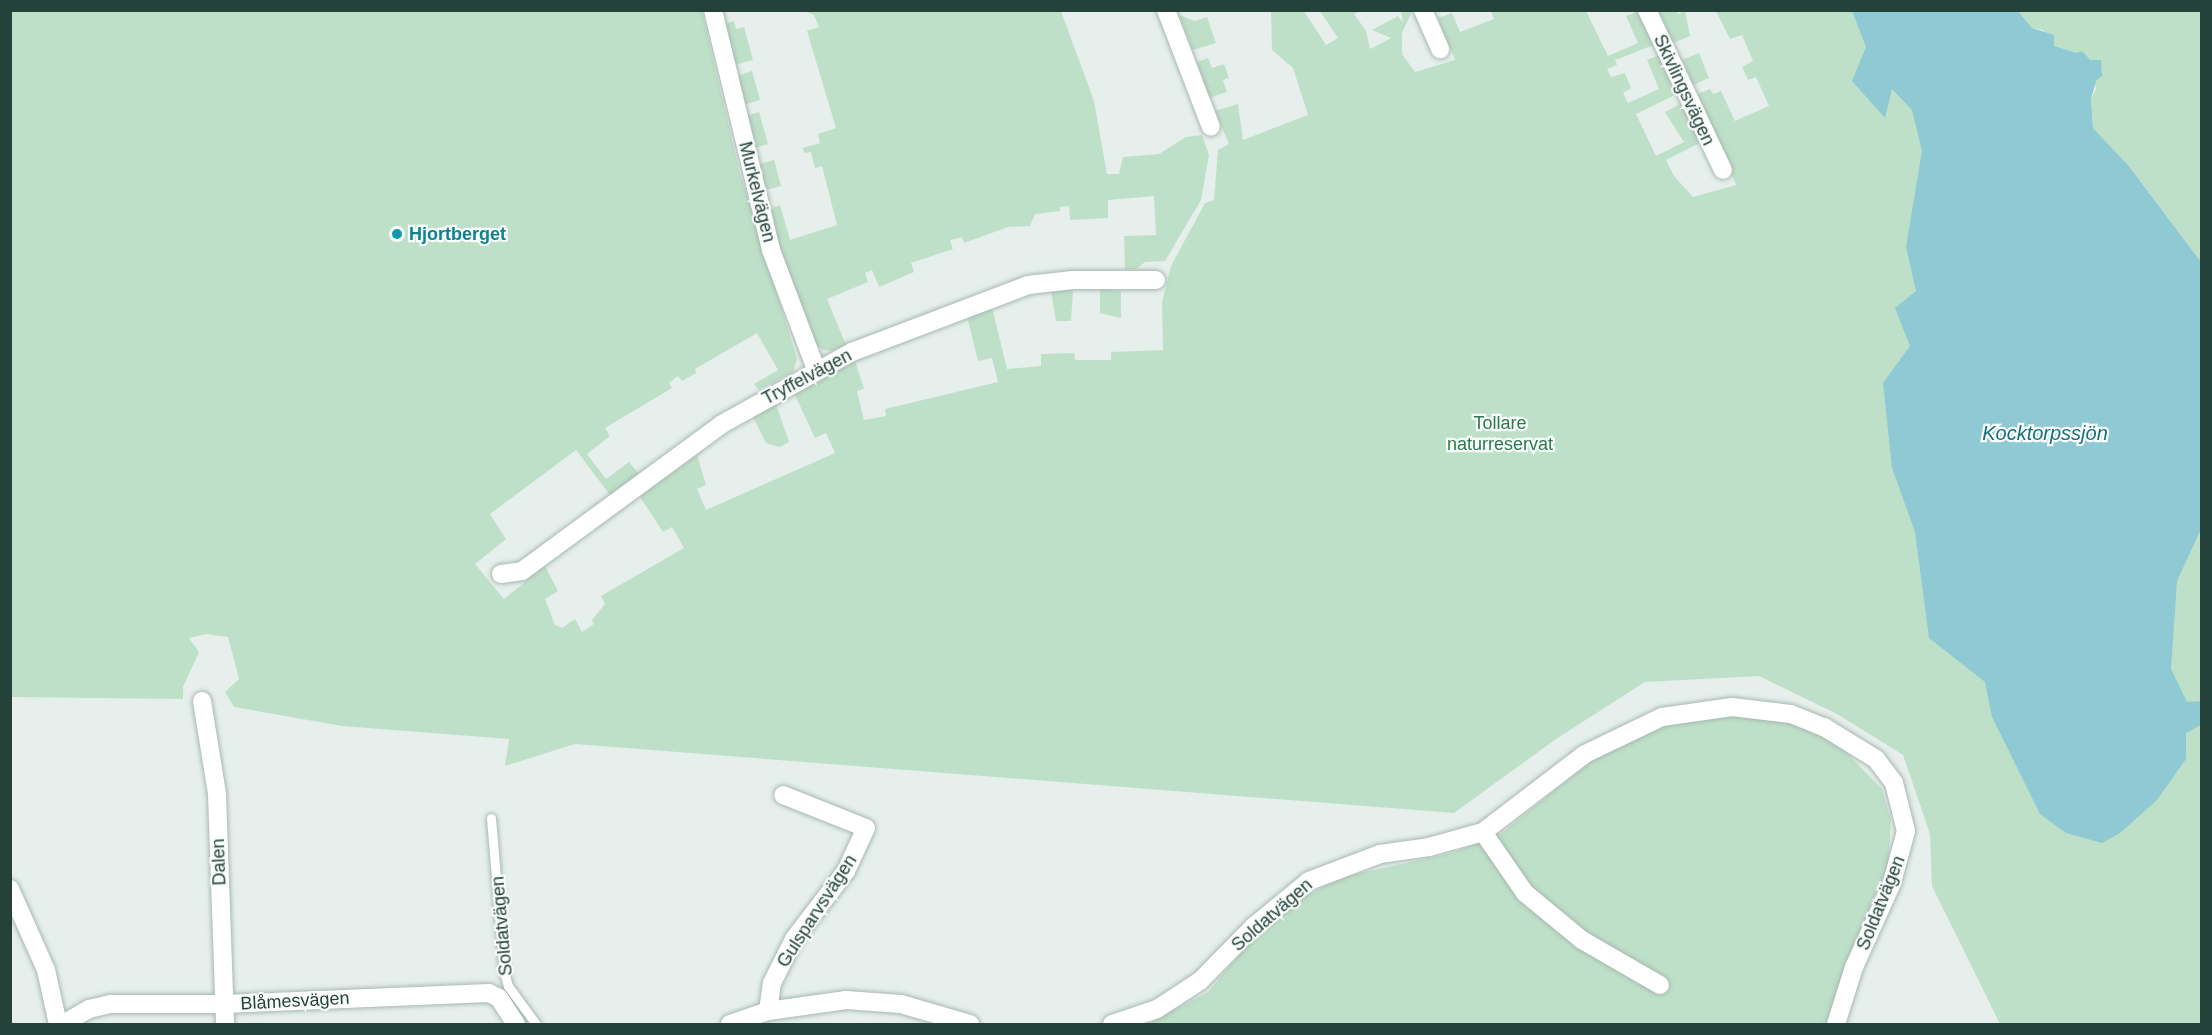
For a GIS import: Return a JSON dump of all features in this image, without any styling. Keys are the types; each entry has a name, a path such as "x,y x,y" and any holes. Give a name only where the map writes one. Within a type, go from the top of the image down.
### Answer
{"street":[{"name":"Murkelvägen","path":"713,10 771,250 816,369"},
{"path":"1166,10 1211,127"},
{"path":"1423,10 1440,48"},
{"name":"Skivlingsvägen","path":"1647,10 1722,170"},
{"name":"Tryffelvägen","path":"501,574 522,572 722,424 816,369 945,315 1028,285 1073,280 1156,280"},
{"name":"Dalen","path":"201,700 217,794 225,1024"},
{"name":"Soldatvägen","path":"1112,1024 1157,1009 1200,981 1253,927 1309,880 1380,854 1429,847 1483,832 1585,754 1662,717 1732,707 1791,714 1824,727 1876,759 1894,783 1906,831 1892,883 1854,967 1836,1024"},
{"name":"Gulsparvsvägen","path":"768,1011 772,983 794,939 846,871 866,828 783,795"},
{"path":"1483,832 1525,892 1590,945 1659,985"},
{"path":"10,889 46,970 58,1024"},
{"name":"Blåmesvägen","path":"63,1024 90,1009 111,1004 224,1004 489,993 499,998 516,1024"},
{"path":"730,1024 768,1011 846,1000 901,1004 970,1024"}],"lane":[{"name":"Soldatvägen","path":"491,818 504,972 508,986 536,1024"}],"green space":[{"name":"Tollare naturreservat","path":"10,11 702,11 739,170 797,359 793,372 759,390 754,384 778,370 757,333 695,369 696,373 682,381 678,376 669,383 672,388 605,428 610,436 587,454 606,479 629,462 639,474 610,495 576,450 490,514 506,539 475,564 504,599 545,566 558,591 545,599 555,625 562,628 575,619 582,632 594,624 592,620 605,604 601,596 684,548 672,527 663,532 640,497 697,455 706,485 697,489 706,510 835,453 826,433 815,438 794,393 855,361 864,389 857,391 864,420 886,416 885,409 998,382 992,358 978,361 967,316 992,307 1007,369 1041,366 1041,354 1074,353 1075,360 1111,360 1111,352 1163,350 1162,302 1171,266 1205,203 1214,200 1218,150 1229,144 1215,111 1238,104 1243,140 1308,115 1293,68 1272,50 1271,11 1304,11 1326,45 1338,38 1320,11 1360,11 1354,14 1366,31 1370,49 1391,38 1372,30 1398,16 1403,23 1401,11 1412,11 1402,33 1402,54 1415,72 1455,60 1438,18 1452,13 1460,32 1494,19 1491,11 1586,11 1608,56 1638,43 1626,16 1639,11 1654,45 1615,60 1617,65 1607,69 1611,77 1625,73 1631,88 1623,93 1628,103 1659,89 1647,60 1660,55 1677,94 1636,114 1656,156 1684,142 1665,112 1682,103 1700,143 1666,160 1674,176 1693,197 1736,185 1698,94 1710,89 1713,94 1721,91 1735,121 1769,106 1756,77 1748,80 1742,67 1753,61 1742,35 1730,39 1716,11 1976,11 2201,378 2201,1024 2000,1024 1932,886 1930,834 1903,755 1837,714 1759,676 1645,682 1556,739 1454,813 575,744 505,766 509,739 342,726 234,707 225,692 239,679 228,637 206,634 189,638 199,652 183,687 183,699 11,697"},
{"path":"805,11 1061,11 1094,101 1107,174 1119,174 1123,157 1159,154 1186,137 1202,135 1209,155 1201,200 1165,261 1145,262 1136,269 1125,269 1124,236 1156,235 1154,196 1108,200 1108,218 1070,220 1069,206 1060,207 1060,211 1035,214 1030,226 1008,227 964,243 962,237 950,240 953,249 911,263 914,272 879,287 872,270 865,273 868,282 827,299 846,345 832,351 823,350 813,341 766,210 780,205 790,240 837,225 822,166 815,168 811,152 804,153 803,148 820,143 818,134 836,128 807,31 819,27 814,15"},
{"path":"1659,11 1676,11 1678,14 1685,11 1690,36 1673,43"},
{"path":"2018,11 2201,11 2201,262 2128,165 2093,128 2091,99 2096,89 2090,60 2053,46 2043,30 2032,28"},
{"path":"1179,15 1195,21 1207,17 1216,43 1193,50"},
{"path":"734,21 736,29 744,27 753,60 731,66 720,25"},
{"path":"1699,53 1709,78 1693,85 1682,60"},
{"path":"1208,58 1212,68 1224,64 1229,78 1223,80 1227,92 1209,98 1197,62"},
{"path":"752,71 760,100 740,106 733,77"},
{"path":"759,112 768,144 751,149 743,117"},
{"path":"774,160 781,186 763,191 755,165"},
{"path":"1100,289 1121,291 1121,318 1100,313"},
{"path":"1073,290 1071,321 1056,321 1051,291"},
{"path":"776,404 789,442 780,447 766,443 753,417"},
{"path":"1727,714 1790,719 1819,732 1842,748 1882,789 1891,820 1888,867 1871,903 1829,1024 1148,1024 1208,992 1256,935 1296,901 1342,877 1452,853 1499,835 1609,747 1658,725"}],"water":[{"name":"Kocktorpssjön","path":"1852,11 2018,11 2032,28 2054,35 2054,46 2076,53 2082,51 2090,60 2101,60 2102,76 2096,81 2091,99 2093,128 2128,165 2201,262 2201,529 2177,581 2171,669 2187,702 2201,701 2201,725 2186,733 2186,759 2157,800 2120,833 2102,843 2066,833 2040,814 1992,717 1985,682 1929,638 1915,532 1892,468 1883,383 1910,346 1895,308 1916,291 1906,247 1922,151 1912,110 1892,89 1885,118 1852,81 1866,47"}],"place":[{"name":"Hjortberget","path":"397,234"}]}
